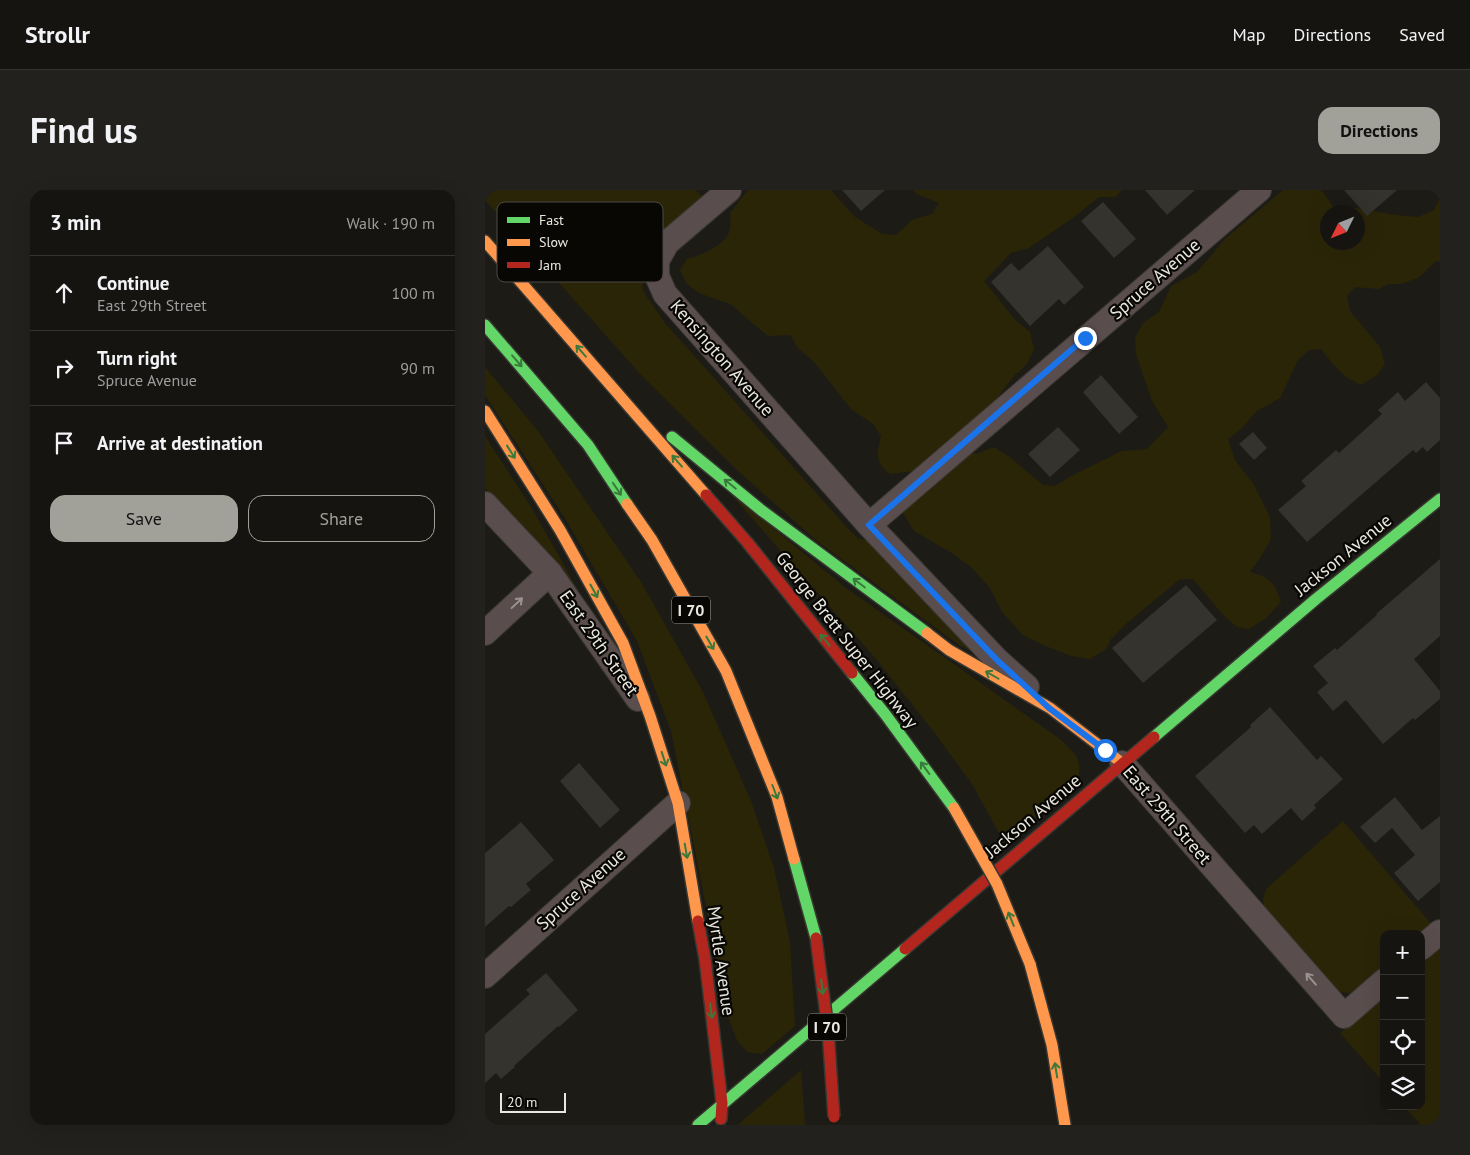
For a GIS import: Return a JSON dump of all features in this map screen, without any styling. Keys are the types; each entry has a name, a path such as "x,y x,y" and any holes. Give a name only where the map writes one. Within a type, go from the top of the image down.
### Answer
{"main road":[{"name":"George Brett Super Highway","path":"485,241 497,255"},
{"name":"George Brett Super Highway","path":"521,282 747,542 885,714 953,808 997,884 1030,964 1052,1045 1064,1122"},
{"name":"I 70","path":"485,325 588,445 652,540 725,671 777,797 816,938 828,1030 833,1121"},
{"path":"613,388 761,510 949,650 1049,708"},
{"path":"485,410 560,530 623,643 650,716"},
{"name":"Jackson Avenue","path":"697,1125 1316,599 1440,499"},
{"name":"East 29th Street","path":"1049,708 1122,763"},
{"name":"East 29th Street","path":"650,716 678,803"},
{"name":"Myrtle Avenue","path":"678,803 705,959 722,1103 721,1125"}],"street":[{"name":"Kensington Avenue","path":"663,250 667,243 729,190"},
{"name":"Spruce Avenue","path":"869,525 1259,190"},
{"name":"Kensington Avenue","path":"660,282 665,294 869,525"},
{"name":"East 29th Street","path":"485,504 550,573 650,716"},
{"name":"East 29th Street","path":"869,525 997,660 1049,708"},
{"path":"485,634 550,573"},
{"name":"East 29th Street","path":"1122,763 1344,1016 1380,984"},
{"name":"Spruce Avenue","path":"485,976 678,803"},
{"path":"1425,945 1440,932"}],"shaded area":[{"path":"485,190 696,190 703,198 663,234 663,202 497,202 497,213 485,200"},
{"path":"748,190 831,190 855,217 882,234 896,235 912,220 932,214 939,203 917,194 913,190 1122,190 1115,197 1099,197 1029,248 1011,253 984,281 1016,321 1030,332 1034,349 1027,364 1013,377 985,414 952,444 976,454 994,447 1011,458 1043,485 1055,486 1122,451 1147,449 1168,427 1152,401 1136,354 1135,338 1143,323 1159,312 1171,286 1197,272 1226,238 1283,190 1320,190 1332,205 1320,205 1320,250 1365,250 1365,210 1418,217 1434,210 1440,198 1440,261 1435,262 1418,278 1401,284 1388,284 1379,289 1355,287 1347,296 1350,311 1380,347 1385,364 1377,375 1361,385 1346,377 1321,349 1309,350 1298,360 1280,398 1257,411 1241,429 1228,439 1235,460 1254,485 1270,517 1271,539 1250,572 1262,576 1271,582 1281,602 1265,619 1249,629 1237,627 1223,615 1193,579 1180,579 1126,624 1111,639 1106,649 1090,659 1071,656 1023,635 1002,612 990,588 971,567 914,531 903,513 922,470 890,474 881,466 878,448 881,436 873,424 851,409 815,363 798,348 790,335 768,336 732,305 699,293 687,284 680,270 687,259 706,252 724,240 730,229 730,213"},
{"path":"558,282 642,282 643,291 665,323 850,531 859,539 872,541 985,658 959,645 817,541 740,473 642,376"},
{"path":"485,367 538,431 641,582 703,692 751,801 774,868 790,942 795,1026 762,1054 747,1052 737,1040 728,1017 671,731 637,641 563,515 485,395"},
{"path":"485,436 531,507 603,634 570,581 485,488"},
{"path":"728,491 846,588 1060,739 1074,753 1079,762 1077,782 1005,844 972,784 934,732 876,659"},
{"path":"1343,821 1433,926 1425,931 1380,930 1380,972 1358,991 1348,993 1335,991 1265,912 1263,899 1266,889"},
{"path":"1440,948 1440,1125 1421,1125 1408,1110 1425,1110 1425,961"},
{"path":"1380,999 1380,1078 1340,1033"},
{"path":"801,1070 805,1125 739,1125 739,1124"}],"building":[{"path":"842,190 885,190 861,211"},
{"path":"1145,190 1195,190 1167,215"},
{"path":"1344,190 1397,190 1367,216 1365,214 1365,205 1357,205"},
{"path":"1103,202 1136,239 1114,258 1081,221"},
{"path":"1048,246 1084,287 1064,305 1059,299 1030,326 991,282 1011,263 1019,271"},
{"path":"1101,375 1138,417 1119,434 1083,392"},
{"path":"1426,382 1440,398 1440,440 1427,452 1423,447 1416,453 1413,450 1307,542 1278,510 1306,486 1301,481 1336,450 1339,453 1382,414 1378,410 1398,392 1405,401"},
{"path":"1058,427 1080,450 1050,477 1028,454"},
{"path":"1253,432 1267,448 1254,460 1239,444"},
{"path":"1440,559 1440,636 1414,659 1440,691 1440,699 1415,720 1413,718 1383,744 1346,700 1333,711 1317,692 1328,683 1313,666 1335,648 1337,650"},
{"path":"1186,585 1217,620 1143,683 1112,648"},
{"path":"1270,707 1317,760 1321,756 1343,779 1314,805 1316,808 1302,821 1291,808 1262,834 1254,825 1245,833 1195,776 1251,727 1250,725"},
{"path":"579,763 620,810 600,828 560,781"},
{"path":"1395,797 1422,830 1440,816 1440,882 1418,901 1394,873 1415,855 1392,828 1375,843 1360,827"},
{"path":"521,822 554,860 526,884 531,890 485,927 485,853"},
{"path":"546,973 578,1010 501,1079 496,1073 485,1083 485,1034 530,994 526,990"}],"traffic: fast":[{"path":"485,325 588,445 627,504"},
{"path":"672,437 761,510 927,633"},
{"path":"1154,737 1316,599 1440,499"},
{"path":"852,673 885,714 954,808"},
{"path":"794,859 816,938"},
{"path":"698,1125 905,949"}],"traffic: slow":[{"path":"485,241 497,255"},
{"path":"521,282 706,495"},
{"path":"485,411 560,530 623,643 650,716"},
{"path":"627,504 652,540 726,671 777,797 794,859"},
{"path":"927,633 949,650 1050,708"},
{"path":"1050,708 1122,763"},
{"path":"650,716 678,803 698,921"},
{"path":"954,808 997,884 1030,964"},
{"path":"1030,964 1052,1045 1065,1125"}],"traffic: jam":[{"path":"706,495 747,542 852,673"},
{"path":"905,949 1154,737"},
{"path":"698,921 705,959 722,1103 721,1119"},
{"path":"816,938 828,1030 834,1117"}],"route":[{"path":"1085,338 869,525 997,660 1049,708 1105,750"}]}
